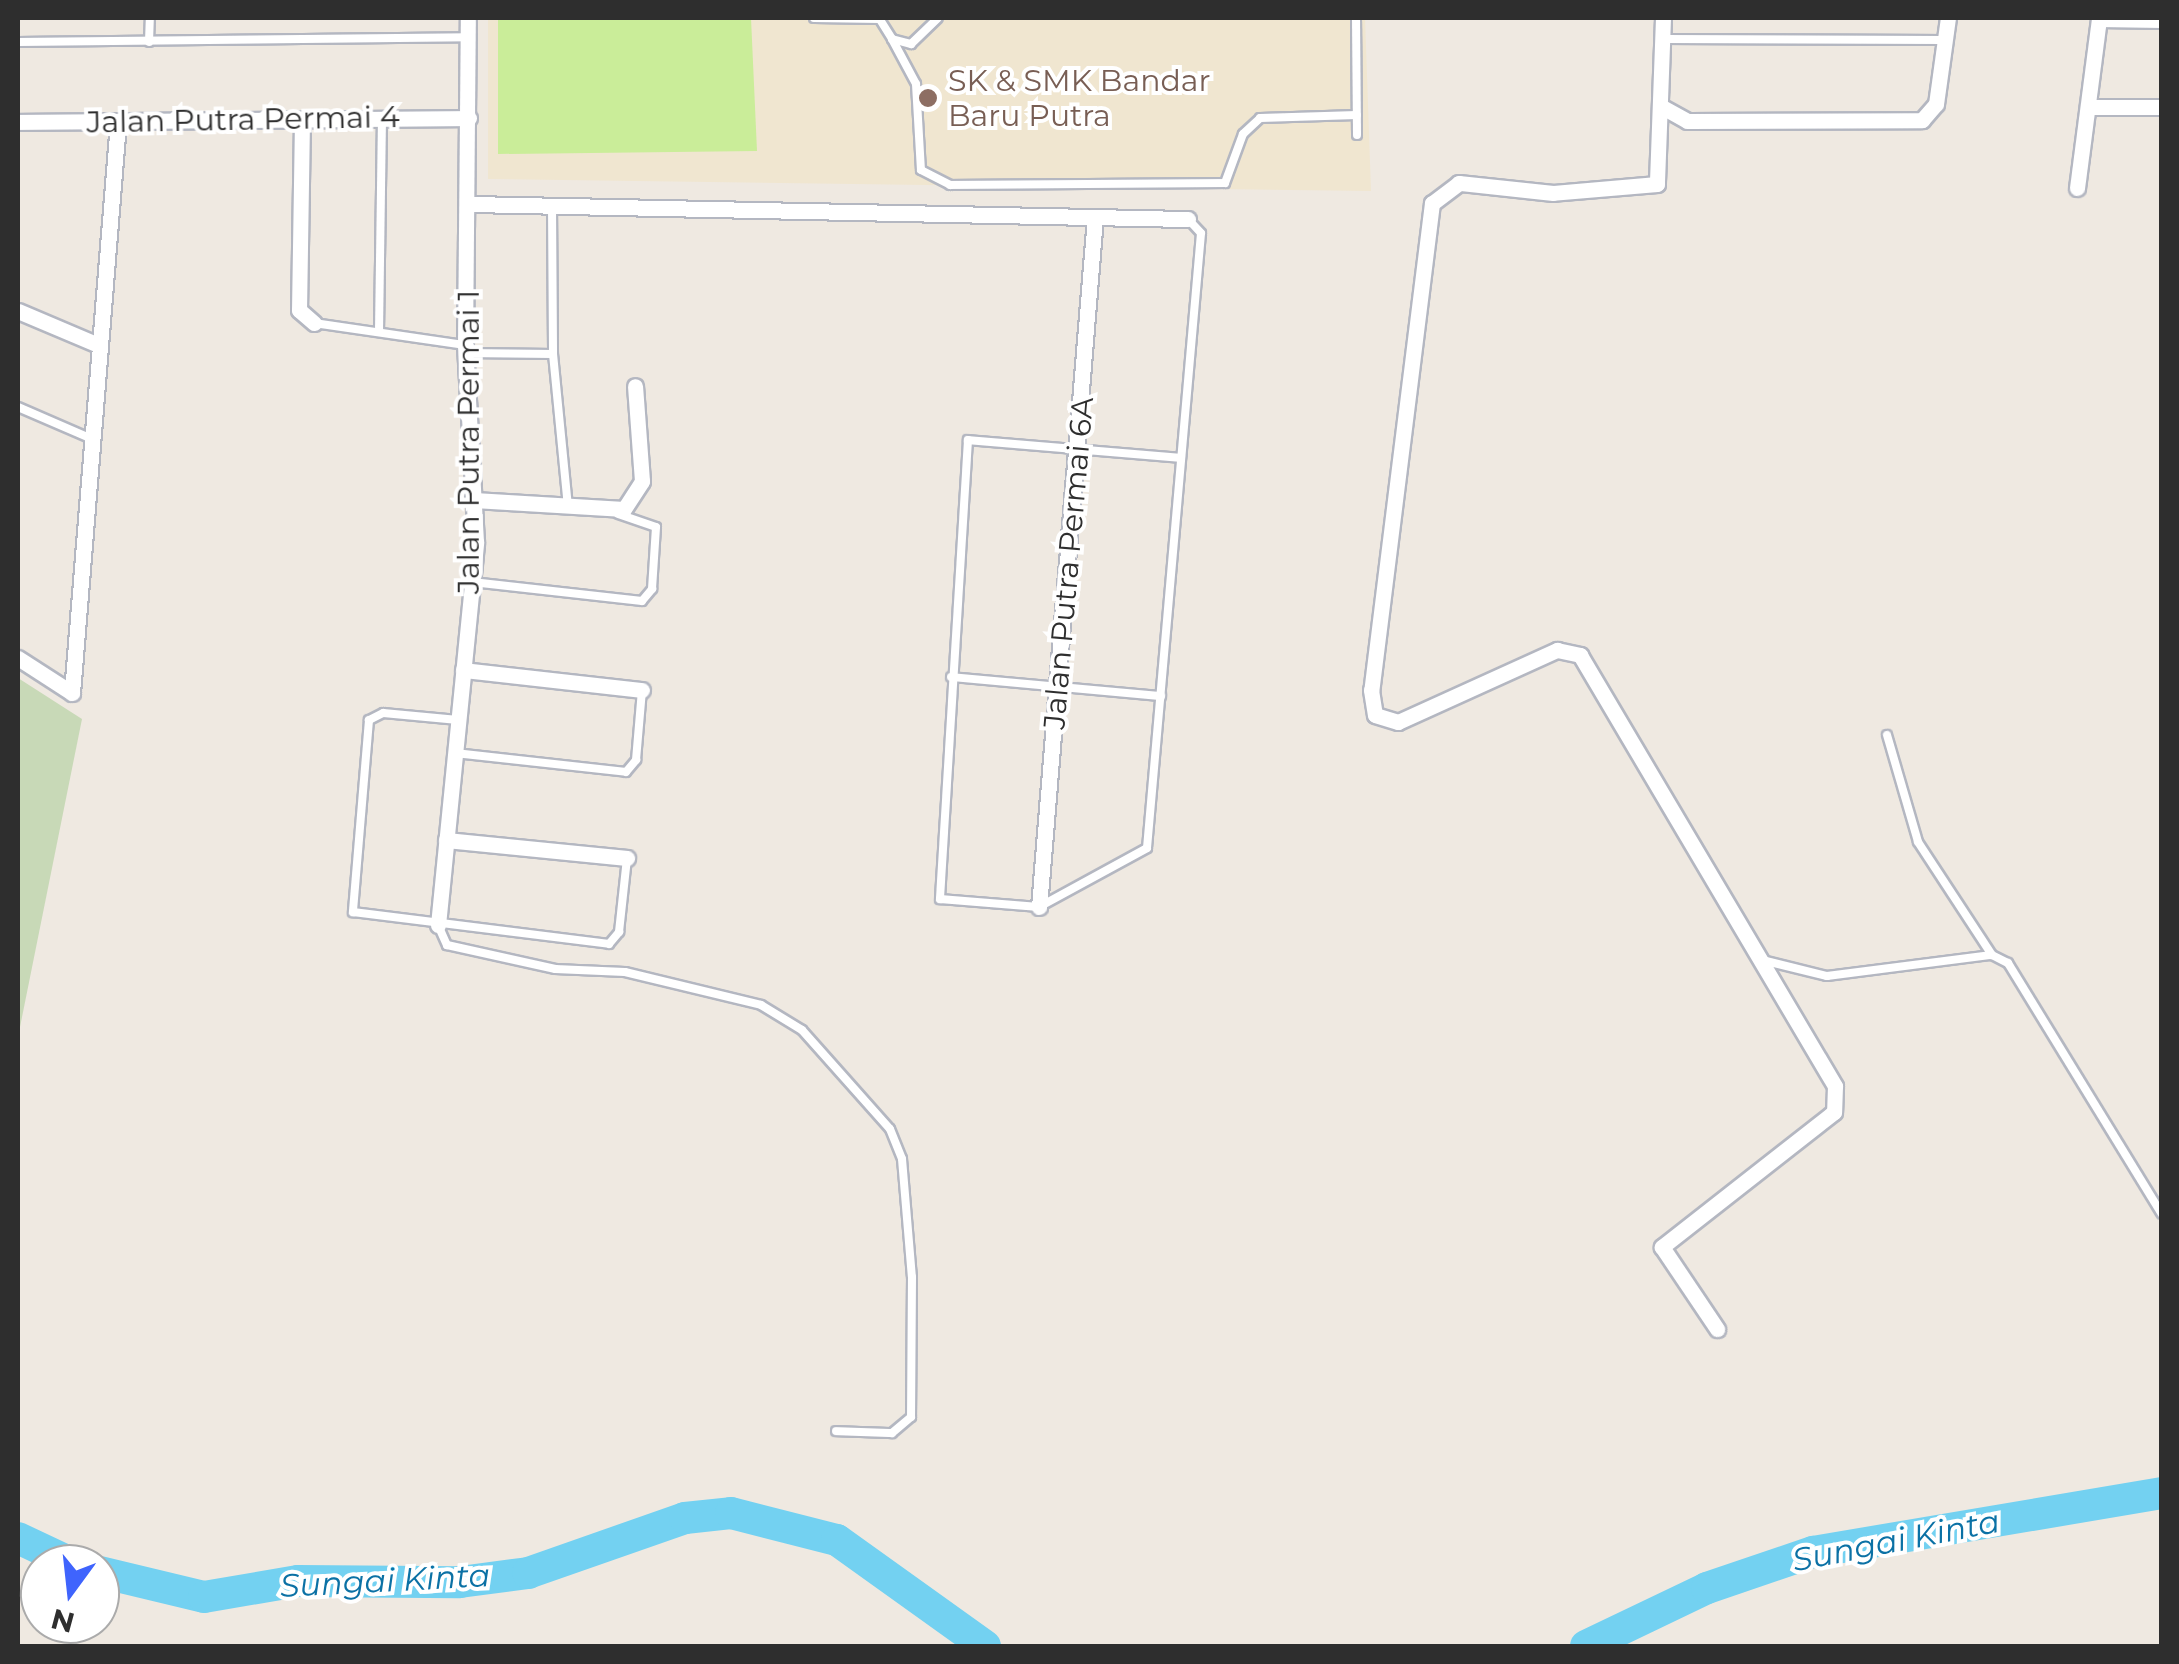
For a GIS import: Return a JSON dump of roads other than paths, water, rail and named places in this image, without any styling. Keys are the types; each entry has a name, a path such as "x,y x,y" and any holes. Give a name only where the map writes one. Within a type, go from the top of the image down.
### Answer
{"street":[{"name":"Jalan Putra Permai 1","path":"438,924 472,582 474,500 465,349 470,204 468,18"},
{"path":"1664,18 1662,174 1652,187 1553,194 1459,182 1432,203 1372,706 1379,719 1398,722 1557,650 1575,650 1766,962 1837,1103 1662,1247 1717,1329"},
{"path":"1664,108 1686,121 1913,121 1936,104 1948,18"},
{"path":"2077,188 2099,20"},
{"path":"2088,107 2162,108"},
{"name":"Jalan Putra Permai 4","path":"18,122 470,118"},
{"path":"302,120 299,310 314,323"},
{"path":"18,658 72,693 96,344 118,122"},
{"path":"470,204 1188,219"},
{"name":"Jalan Putra Permai 6A","path":"1039,907 1080,446 1095,218"},
{"path":"18,312 96,344"},
{"path":"474,500 619,511 642,481 635,386"},
{"path":"463,670 642,690"},
{"path":"446,840 627,858"}],"lane":[{"path":"150,18 150,42"},
{"path":"814,18 880,18 916,84 921,170 950,185 1225,183 1243,134 1260,118 1357,115"},
{"path":"892,39 923,40 938,18"},
{"path":"1356,18 1357,135"},
{"path":"2099,20 2162,24"},
{"path":"18,42 469,38"},
{"path":"1664,38 1945,40"},
{"path":"379,332 382,118"},
{"path":"552,206 553,354 568,510"},
{"path":"1181,458 1080,446 968,440 937,895 1039,907 1147,848 1201,234 1188,219"},
{"path":"314,323 465,349 553,354"},
{"path":"18,407 92,439"},
{"path":"472,582 642,601 652,589 656,527 619,511"},
{"path":"951,677 1161,696"},
{"path":"455,753 626,772 636,760 642,690"},
{"path":"458,720 382,712 367,725 350,907 362,917 609,944 618,932 627,858"},
{"path":"1887,735 1918,842 1992,955 2033,991 2162,1214"},
{"path":"438,924 448,946 568,971 625,972 761,1005 802,1030 890,1129 902,1158 912,1277 910,1417 892,1433 836,1431"},
{"path":"1766,962 1826,976 1992,955"}],"waterway":[{"name":"Sungai Kinta","path":"1586,1646 1707,1588 1813,1552 2162,1493"},
{"name":"Sungai Kinta","path":"120,1577 204,1597 298,1581 460,1582 528,1573 685,1518 731,1513 837,1540 985,1646"},
{"name":"Sungai Kinta","path":"18,1538 31,1544"}],"place":[{"name":"SK & SMK Bandar Baru Putra","path":"928,98"}]}
